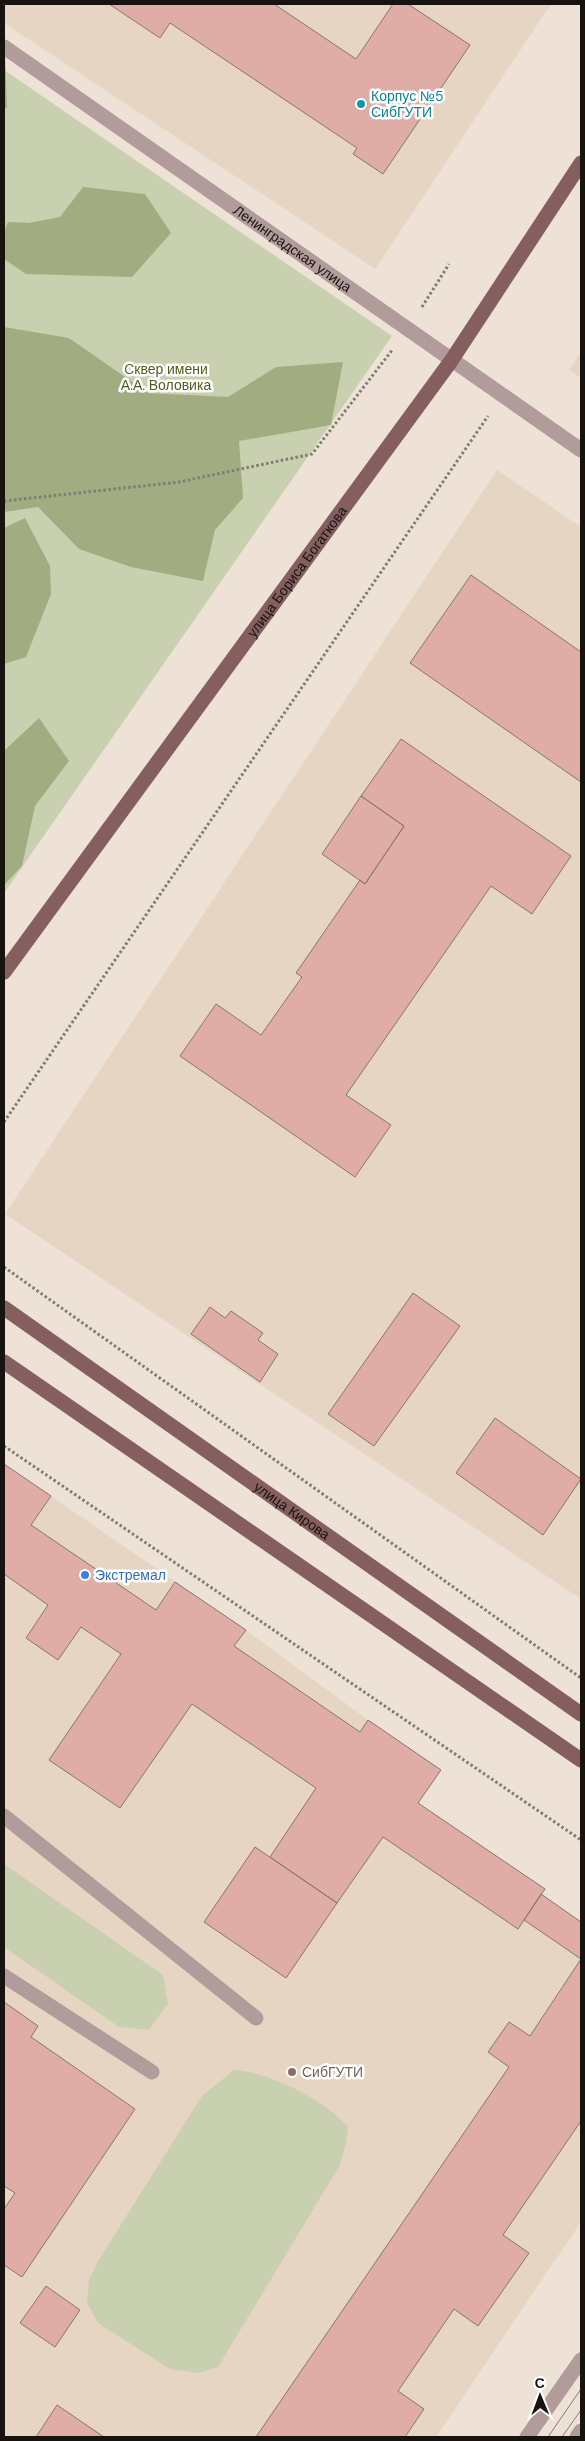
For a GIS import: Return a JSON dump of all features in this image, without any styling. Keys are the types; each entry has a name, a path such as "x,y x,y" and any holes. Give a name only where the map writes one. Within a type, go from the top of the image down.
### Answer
{"main road":[{"name":"улица Бориса Богаткова","path":"4,972 451,361 581,163"},
{"name":"улица Кирова","path":"4,1308 581,1714"},
{"path":"4,1362 581,1760"}],"street":[{"name":"Ленинградская улица","path":"4,47 409,328 451,361 581,450"},
{"path":"4,1816 256,2018"},
{"path":"4,1976 152,2072"},
{"path":"527,2437 581,2360"},
{"path":"577,2437 581,2431"}],"path":[{"path":"4,501 179,482 312,454 409,328 449,264"},
{"path":"4,1122 503,395"},
{"path":"4,1267 581,1678"},
{"path":"4,1446 581,1840"}],"shaded area":[{"path":"4,4 551,4 375,269 4,23"},
{"path":"581,352 581,378 569,370"},
{"path":"497,470 581,527 581,1599 5,1214"},
{"name":"СибГУТИ","path":"4,1464 246,1630 368,1720 441,1770 418,1803 545,1889 541,1895 581,1922 581,2222 436,2437 4,2437"}],"green space":[{"path":"5,53 7,108 4,108"},
{"name":"Cквер имени А.А. Воловика","path":"4,70 392,336 4,893"},
{"path":"83,187 145,194 171,233 132,277 26,274 4,259 4,232 8,222 29,223 60,217"},
{"path":"4,327 69,338 148,393 228,397 276,367 343,362 331,425 239,441 243,498 215,530 203,581 131,567 79,549 38,507 4,512"},
{"path":"25,518 50,566 51,594 26,657 4,664 4,528"},
{"path":"39,718 69,761 35,806 22,866 4,885 4,751"},
{"path":"4,1864 163,1975 168,2004 149,2030 119,2027 4,1947"},
{"path":"234,2070 264,2076 280,2082 326,2107 348,2127 346,2143 340,2165 218,2367 198,2373 170,2369 98,2323 87,2303 89,2281 98,2261 202,2096"}],"building":[{"name":"Корпус №5 СибГУТИ","path":"109,4 274,4 356,59 393,4 408,4 470,45 383,174 353,154 357,148 170,23 160,38"},
{"path":"471,575 581,652 581,782 410,663"},
{"path":"401,739 571,856 532,914 491,886 346,1095 391,1125 355,1177 180,1056 216,1004 261,1035 302,977 296,973 360,880 365,884 404,826 361,796"},
{"path":"361,796 404,826 365,884 322,854"},
{"path":"413,1293 460,1326 374,1446 328,1414"},
{"path":"210,1307 225,1318 231,1311 263,1333 258,1340 278,1354 260,1382 191,1334"},
{"path":"495,1418 581,1479 543,1535 456,1473"},
{"path":"4,1464 51,1496 31,1525 156,1610 175,1582 246,1630 234,1646 360,1732 368,1720 441,1770 418,1803 545,1889 518,1929 383,1837 337,1903 270,1857 316,1788 192,1704 120,1808 49,1760 121,1654 81,1627 58,1660 26,1638 48,1605 4,1574"},
{"path":"255,1847 337,1903 286,1978 204,1922"},
{"path":"541,1894 581,1922 581,1959 524,1920"},
{"path":"581,1959 581,2121 503,2235 529,2253 478,2326 454,2309 398,2391 424,2409 405,2437 256,2437 509,2067 488,2052 509,2022 530,2036"},
{"path":"4,2002 38,2026 31,2037 135,2109 22,2277 4,2265 4,2209 15,2193 4,2186"},
{"path":"46,2286 80,2310 55,2347 20,2323"},
{"path":"57,2405 104,2437 36,2437"}],"tram line":[{"path":"548,2437 581,2389"},
{"path":"562,2437 581,2410"}],"place":[{"name":"Корпус №5 СибГУТИ","path":"361,104"},
{"name":"Экстремал","path":"85,1575"},
{"name":"СибГУТИ","path":"292,2072"}]}
